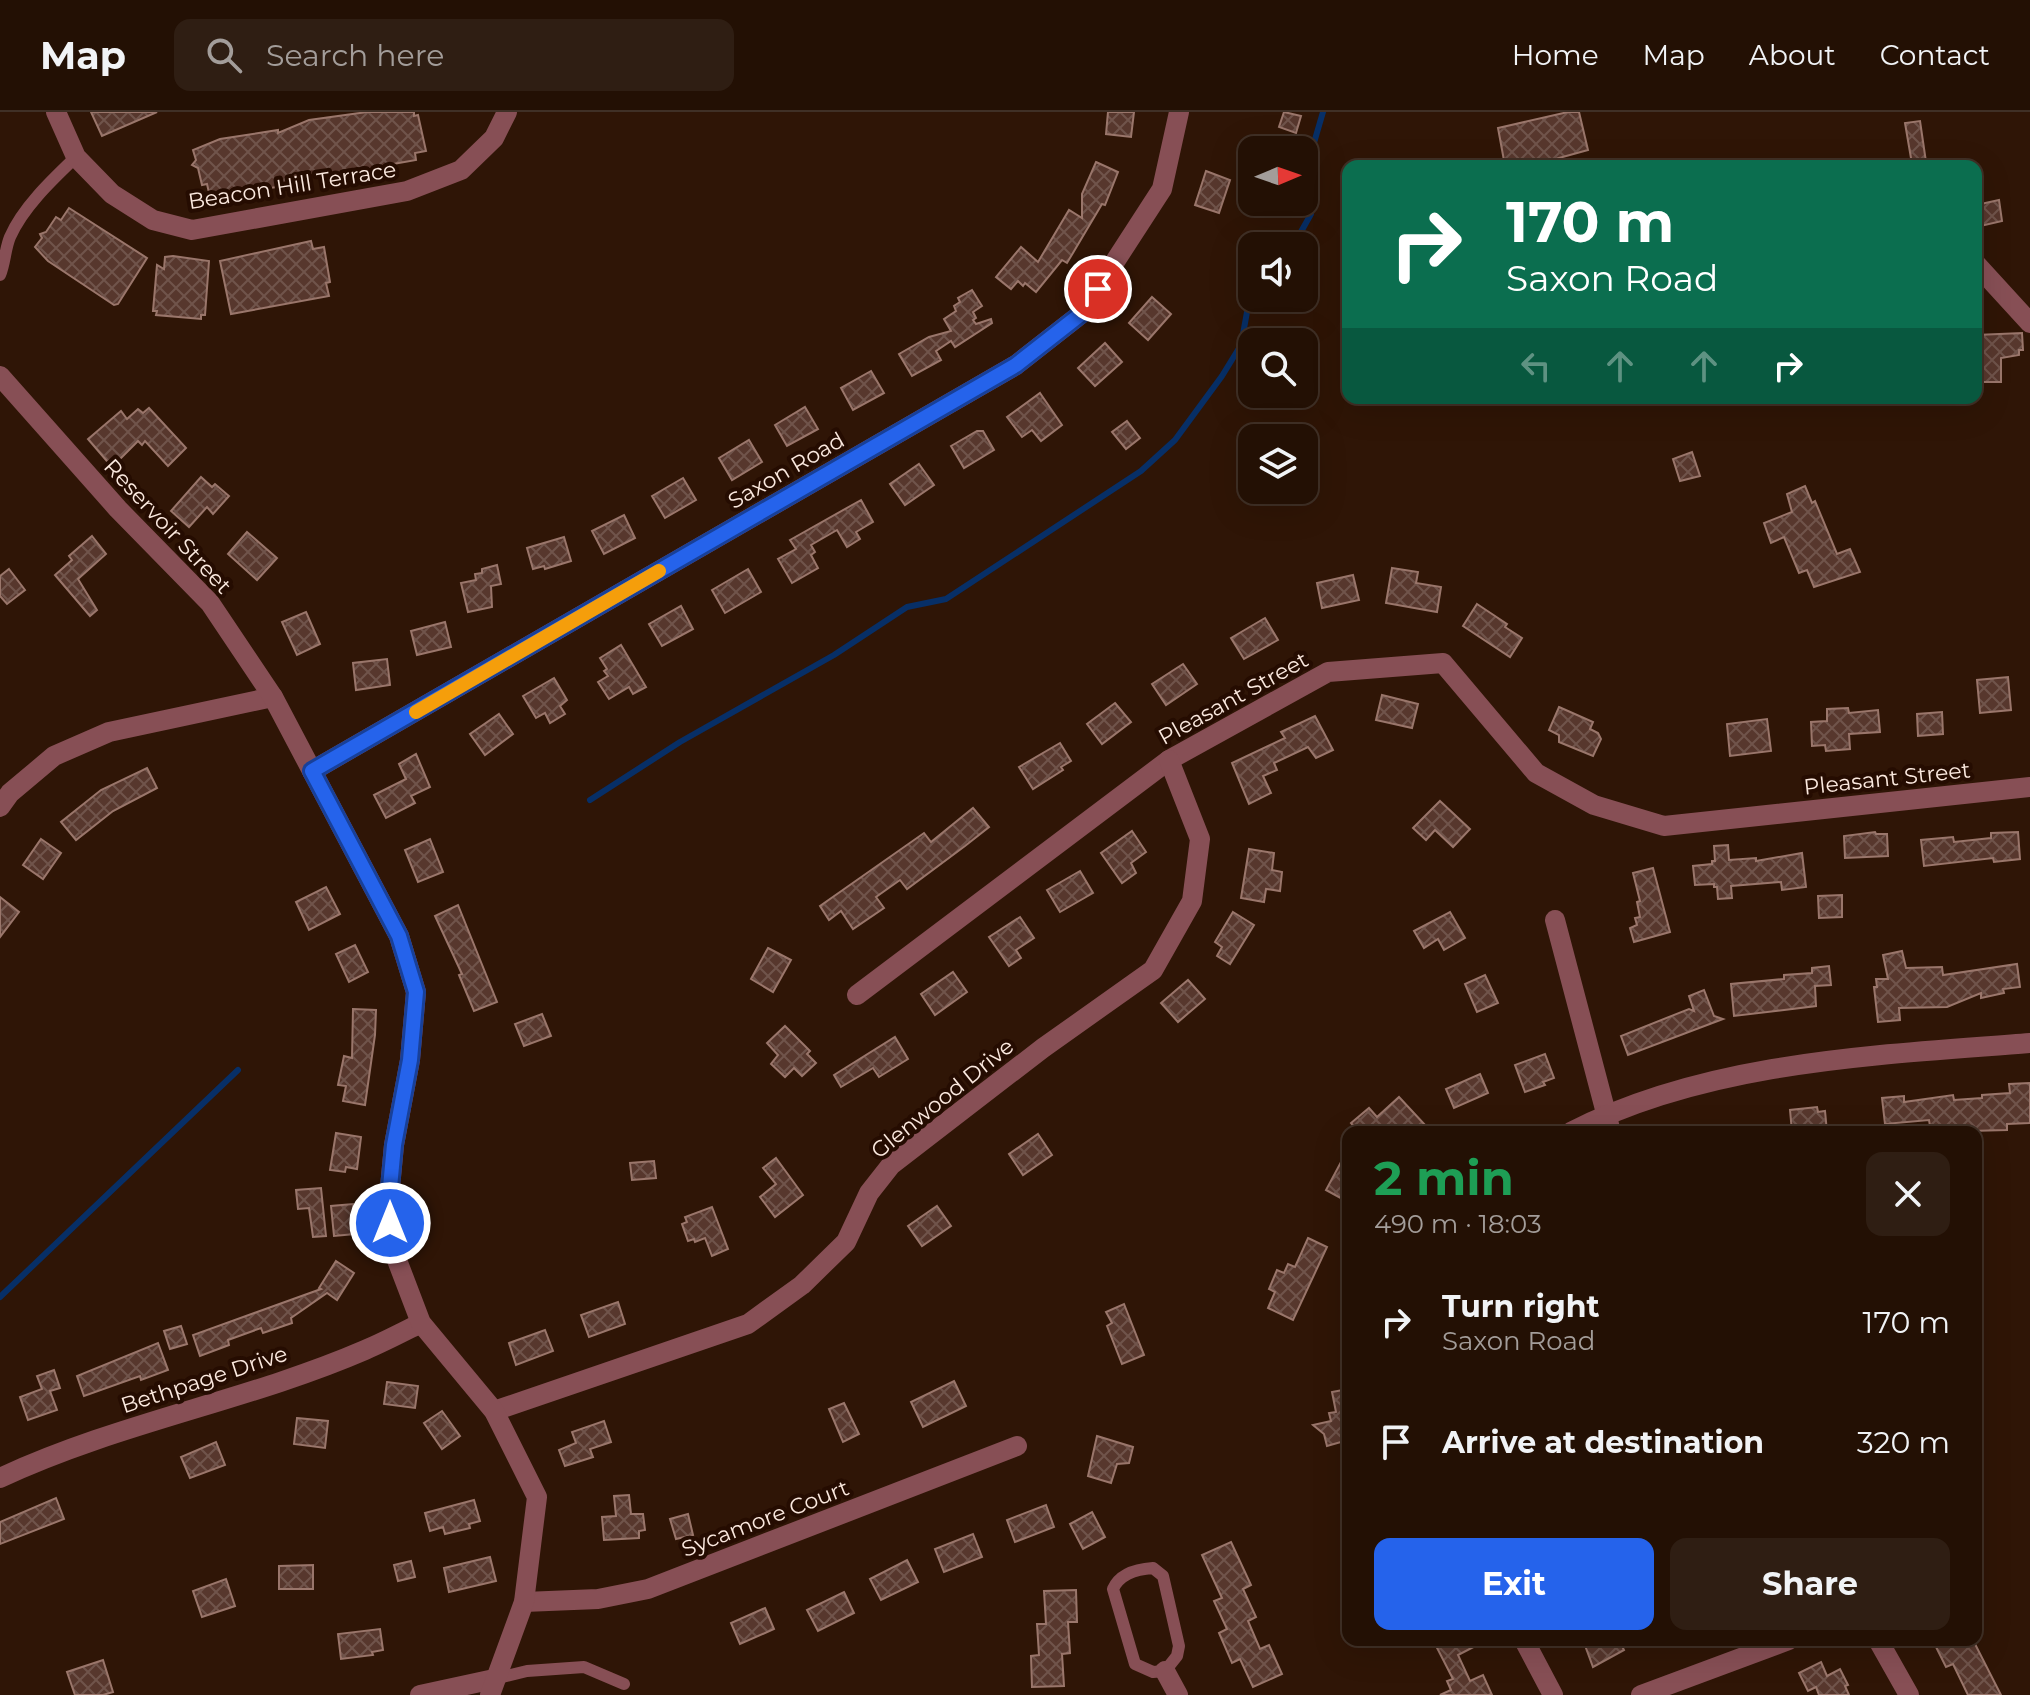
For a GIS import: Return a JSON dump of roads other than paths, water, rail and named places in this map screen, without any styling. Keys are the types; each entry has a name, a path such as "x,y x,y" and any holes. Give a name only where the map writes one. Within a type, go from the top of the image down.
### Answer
{"street":[{"name":"Beacon Hill Terrace","path":"56,112 76,157 112,194 153,220 192,230 407,191 461,170 494,138 507,112"},
{"name":"Saxon Road","path":"312,771 1016,365 1081,314 1162,189 1179,112"},
{"path":"1982,271 2030,323"},
{"name":"Reservoir Street","path":"0,376 118,509 210,603 273,697 399,936 416,992 410,1060 394,1145 389,1198 392,1247 421,1323 494,1411 537,1497 524,1602 492,1687"},
{"name":"Pleasant Street","path":"857,995 1169,760 1328,672 1443,663 1536,773 1594,805 1664,826 2030,787"},
{"path":"0,807 10,793 54,756 109,732 273,697"},
{"name":"Glenwood Drive","path":"494,1411 748,1324 802,1285 846,1242 869,1193 891,1165 1043,1048 1153,970 1192,901 1200,839 1169,760"},
{"path":"1555,920 1608,1123 1731,1078 1855,1057 2030,1043"},
{"name":"Bethpage Drive","path":"0,1478 52,1454 267,1385 364,1350 421,1323"},
{"name":"Sycamore Court","path":"524,1602 598,1599 648,1589 1017,1446"},
{"path":"1527,1646 1553,1695"},
{"path":"1641,1695 1773,1646"},
{"path":"1881,1646 1909,1695"},
{"path":"1165,1671 1178,1695"},
{"path":"420,1695 492,1687"}],"lane":[{"path":"0,275 15,227 57,175 76,157"},
{"path":"1153,1568 1163,1576 1179,1646 1177,1656 1165,1671 1153,1672 1135,1664 1113,1589 1116,1582 1136,1569 1153,1568"},
{"path":"492,1687 527,1671 584,1667 624,1684"}],"waterway":[{"path":"1301,232 1311,214 1307,192 1309,160 1323,112"},
{"path":"590,800 680,742 834,655 907,607 946,599 1141,471 1175,440 1222,376 1241,345 1247,312"},
{"path":"0,1297 238,1070"}]}
